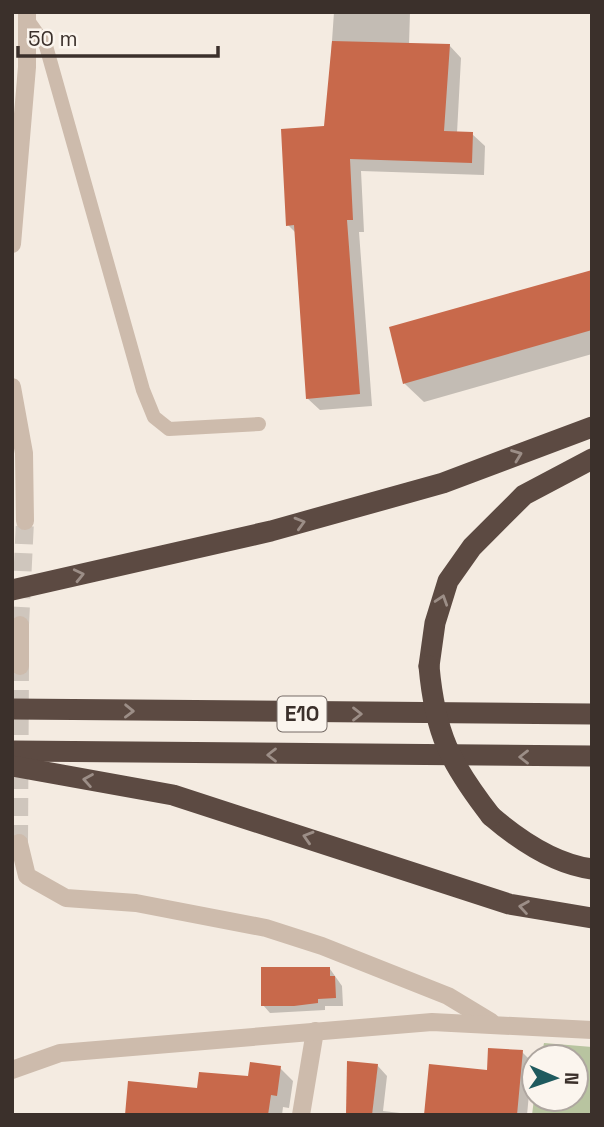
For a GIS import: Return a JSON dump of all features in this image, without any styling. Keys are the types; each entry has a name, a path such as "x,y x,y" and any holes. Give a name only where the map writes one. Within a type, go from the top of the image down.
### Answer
{"highway":[{"path":"12,590 271,531 443,482 592,427"},
{"path":"592,459 524,495 472,547 448,580 435,623 429,666 433,708 447,754 491,817 516,838 546,853 592,869"},
{"name":"E10","path":"12,709 592,714"},
{"name":"E10","path":"12,751 592,756"},
{"path":"12,766 173,795 509,904 592,918"}],"street":[{"path":"12,244 27,67 27,16"},
{"path":"12,387 24,453 25,521"},
{"path":"20,625 20,666"},
{"path":"19,843 27,876 66,898 136,903 266,928 322,946 448,996 491,1022"},
{"path":"12,1070 60,1053 432,1022 491,1022 592,1030"},
{"path":"301,1115 315,1031"}],"lane":[{"path":"27,16 46,46 143,390 154,417 169,429 259,424"}],"green space":[{"path":"592,1047 592,1115 532,1115 590,1113"}],"building":[{"path":"332,41 450,44 444,131 473,132 472,163 350,159 353,220 347,220 360,394 306,399 294,225 286,226 281,129 324,126"},
{"path":"592,270 592,330 403,384 389,327"},
{"path":"261,967 330,967 330,976 335,976 336,998 318,999 318,1003 294,1006 261,1006"},
{"path":"488,1048 520,1050 517,1115 424,1115 429,1064 487,1070"},
{"path":"347,1061 378,1064 372,1115 346,1115"},
{"path":"250,1062 281,1066 277,1096 271,1095 268,1115 125,1115 128,1081 197,1088 199,1072 248,1076"}],"tunnel":[{"path":"20,625 25,521"},
{"path":"19,843 20,666"}]}
